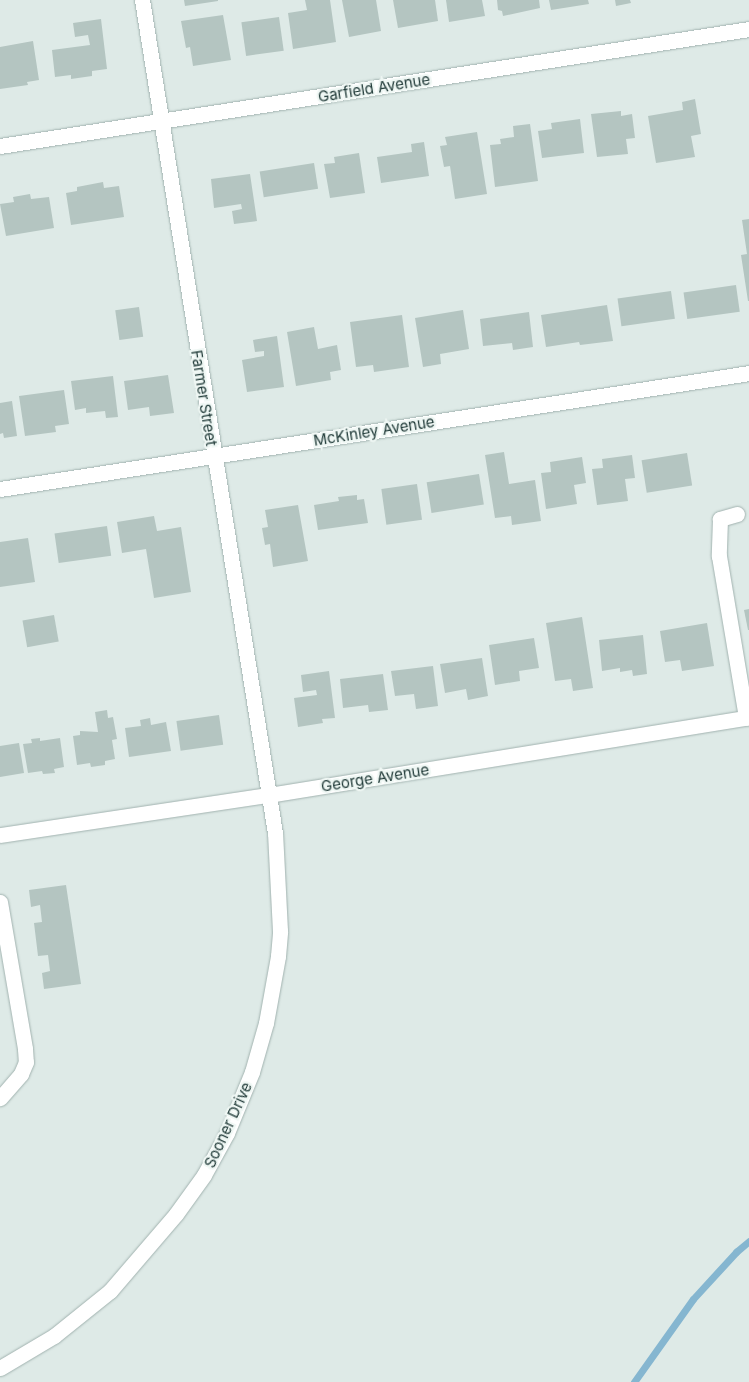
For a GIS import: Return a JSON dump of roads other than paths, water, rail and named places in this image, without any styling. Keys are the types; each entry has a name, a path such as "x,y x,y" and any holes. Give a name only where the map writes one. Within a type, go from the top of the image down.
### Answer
{"street":[{"name":"Farmer Street","path":"142,0 213,456 269,795"},
{"name":"Garfield Avenue","path":"0,146 749,29"},
{"name":"McKinley Avenue","path":"0,489 749,372"},
{"path":"737,514 720,520 718,556 748,717"},
{"name":"George Avenue","path":"0,835 269,795 748,717"},
{"name":"Sooner Drive","path":"0,1368 54,1336 110,1291 176,1214 204,1175 226,1132 252,1072 275,984 280,931 275,833 269,795"},
{"path":"0,902 26,1050 26,1062 21,1074 0,1098"}],"waterway":[{"path":"634,1382 693,1299 736,1252 749,1241"}]}
